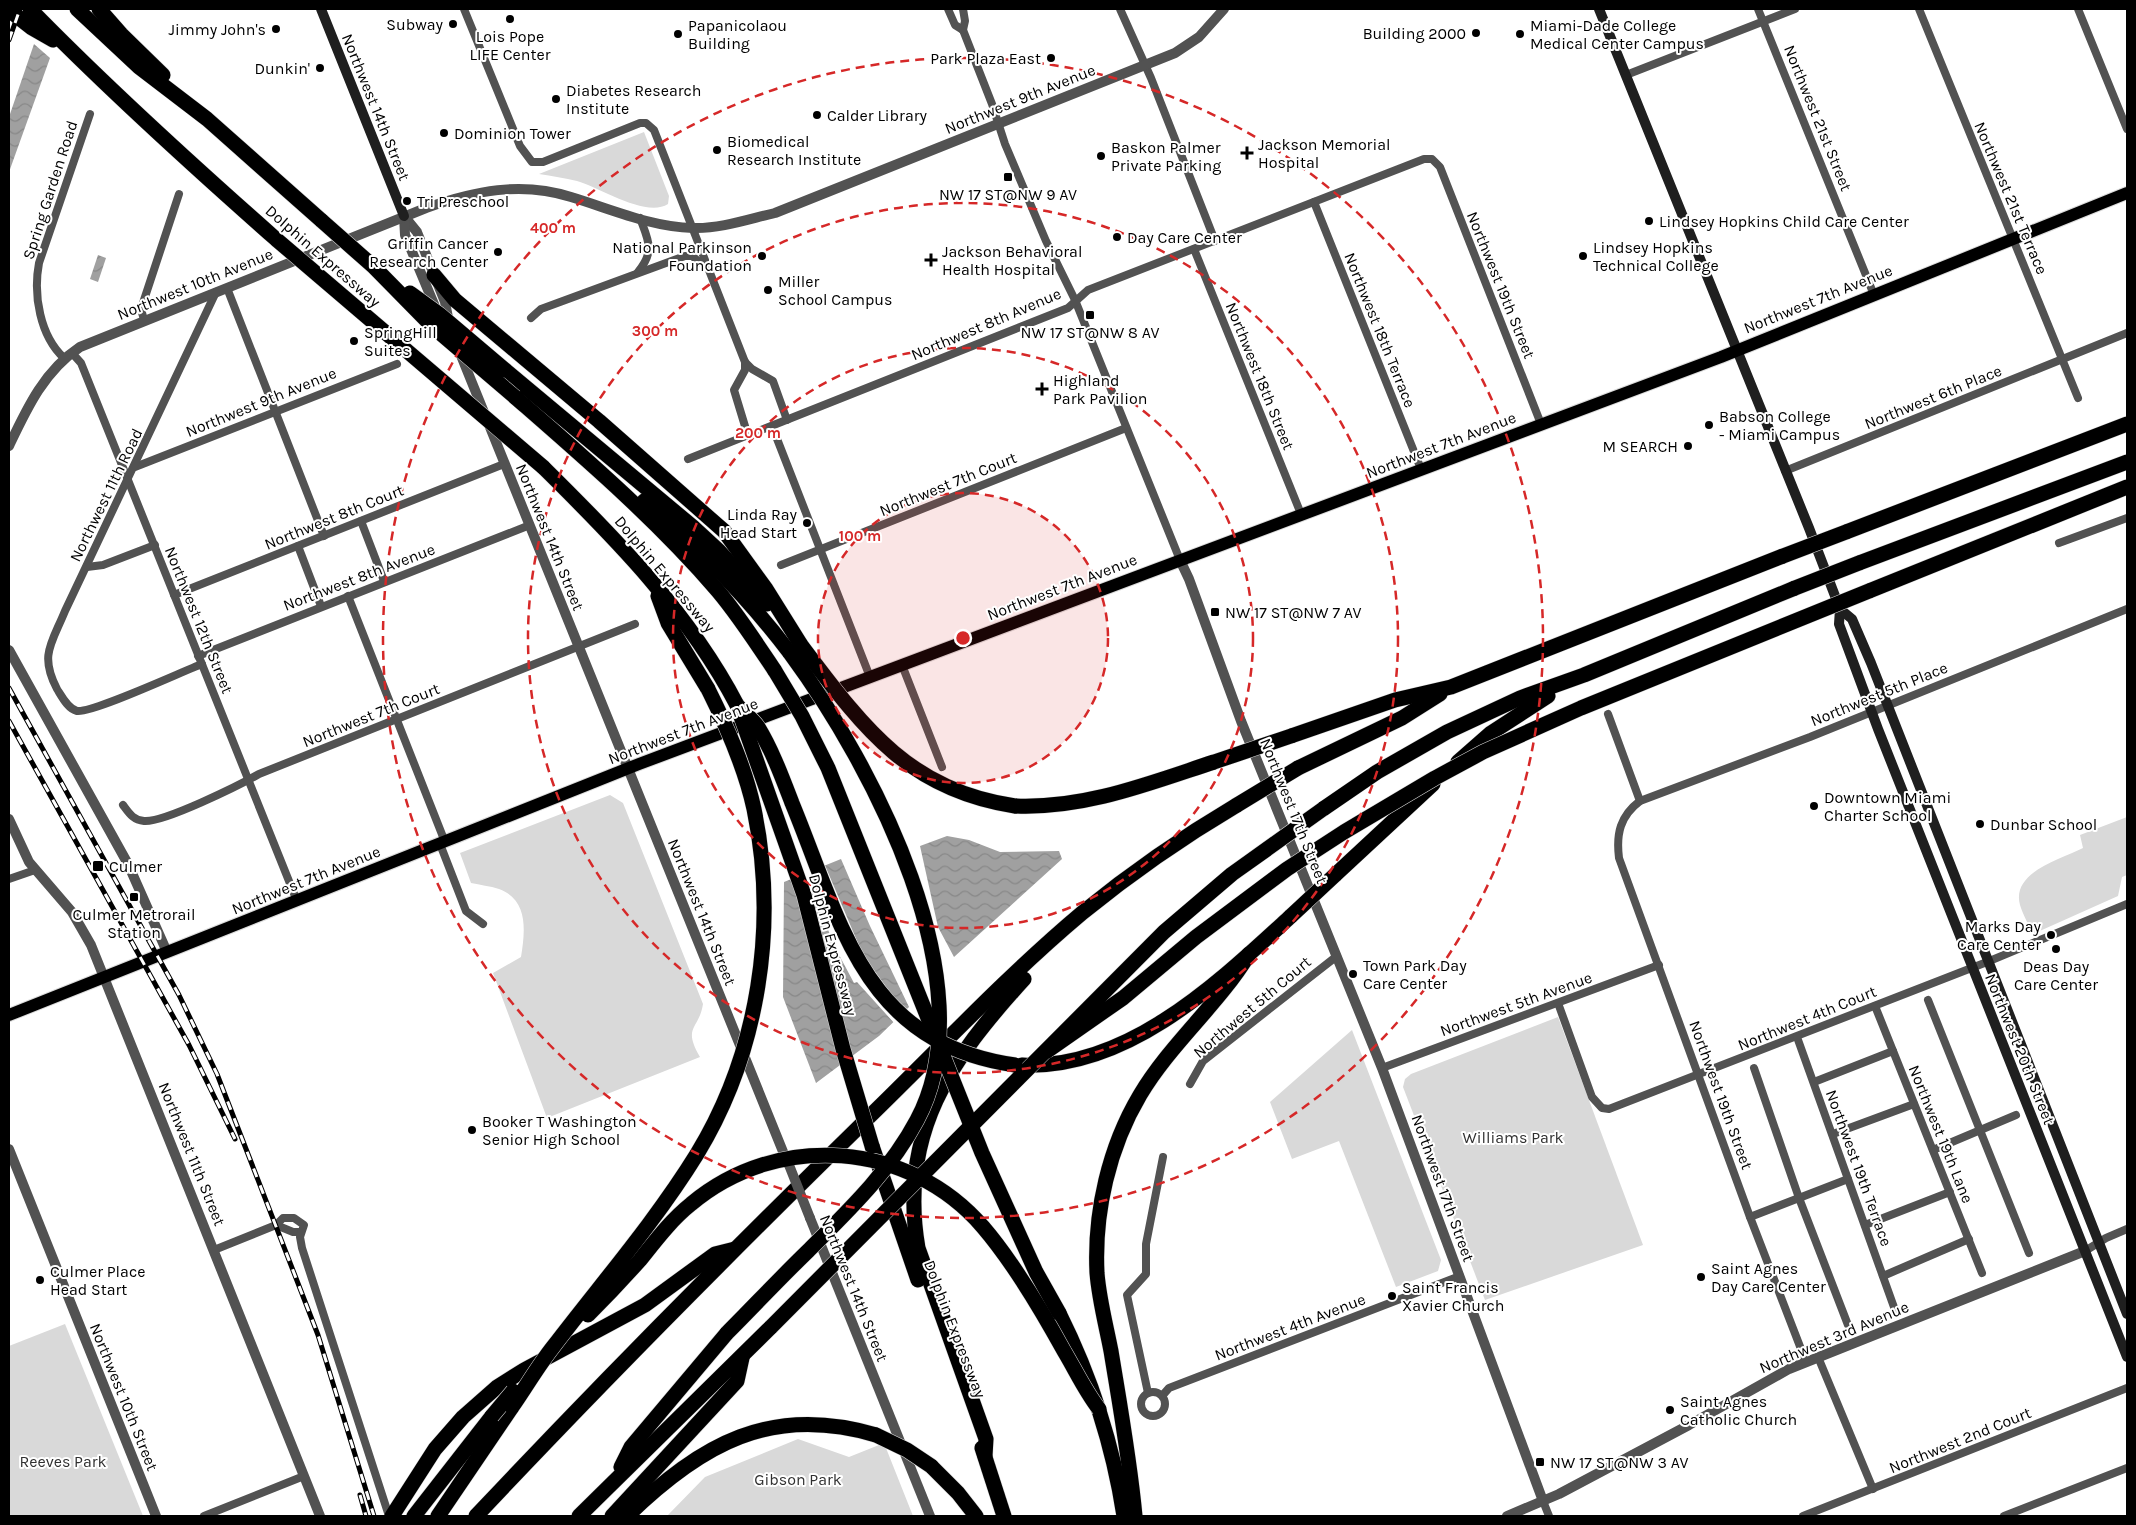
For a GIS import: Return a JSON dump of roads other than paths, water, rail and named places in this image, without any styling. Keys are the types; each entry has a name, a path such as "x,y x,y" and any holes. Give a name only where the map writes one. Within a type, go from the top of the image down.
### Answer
{"highway":[{"name":"Dolphin Expressway","path":"30,9 67,48 277,240 543,467 613,537 654,585 685,622 724,681 736,705 804,894 842,1049 900,1233 985,1456"},
{"name":"Dolphin Expressway","path":"76,9 139,67 207,118 374,267 432,326 605,476 719,592 775,671 802,716 828,768 982,1153 1036,1272 1081,1358 1099,1409 1124,1516"},
{"path":"99,9 121,34 207,118"},
{"path":"9,10 32,28 67,48"},
{"path":"374,267 439,314 693,527 744,577 796,649 863,724 912,768 929,779 961,794 993,803 1015,806 1036,807 1085,801 1135,788 1395,700 1451,687 1783,556 2127,424"},
{"path":"434,275 455,300 599,420 724,531 761,581 824,703 854,752 900,851 917,898 932,952 938,995 939,1038 937,1063 926,1099 897,1152 854,1204 727,1333 631,1447 614,1480"},
{"path":"579,1516 744,1355 1138,958 1201,899 1232,874 1377,772 1446,732 1520,698 1584,675 1859,563 2127,462"},
{"path":"605,476 623,483 709,559 764,620 796,649"},
{"path":"1047,1051 1123,998 1196,937 1287,869 1344,832 1483,752 1572,711 2127,487"},
{"path":"438,1516 556,1343 620,1261 697,1154 735,1072 755,1002 761,963 764,908 757,829 739,760 708,689 668,623 654,585"},
{"path":"736,705 757,725 842,927 862,967 884,998 910,1022 955,1050 1015,1065 1038,1065 1070,1062 1094,1055 1128,1041 1185,1006 1249,954 1410,804 1491,733 1525,709 1584,675"},
{"path":"476,1516 735,1249 954,1031 1082,914 1142,867 1237,805 1298,768 1402,718 1451,687"},
{"path":"1135,1516 1133,1493 1097,1273 1099,1224 1105,1185 1123,1128 1150,1079 1181,1038 1236,976 1249,954"},
{"path":"1004,1516 985,1456 986,1439 918,1248 914,1220 913,1188 922,1135 945,1083 976,1033 1024,979 1032,959"},
{"path":"414,1516 542,1355 573,1329 614,1288 679,1214 718,1185 749,1169 789,1157 820,1155 854,1156 882,1162 917,1176 937,1187 971,1214 1010,1264 1060,1344 1084,1388 1099,1409"},
{"path":"391,1516 418,1474 458,1422 497,1387 539,1362 645,1305 715,1254 735,1249"},
{"path":"612,1516 737,1381 744,1355"},
{"path":"627,1516 676,1472 706,1453 745,1434 778,1426 809,1423 841,1426 876,1435 907,1450 931,1466 958,1493 976,1516"}],"main road":[{"name":"Northwest 14th Street","path":"321,9 404,216"},
{"name":"Northwest 20th Street","path":"1599,9 1840,609 1839,624 1871,712 2127,1357"},
{"name":"Northwest 7th Avenue","path":"9,1015 627,769 1736,350 2127,194"},
{"name":"Northwest 20th Street","path":"1840,609 1852,619 2127,1314"}],"street":[{"path":"464,9 520,146 532,162 543,162 640,123 651,127 656,133 745,362 745,370 734,390 748,436"},
{"path":"948,9 955,25 963,30 965,21 963,9"},
{"path":"1120,9 1199,196 1215,241"},
{"name":"Northwest 9th Avenue","path":"480,192 519,188 553,192 640,218 693,228 727,224 775,213 1175,53 1199,37 1224,9"},
{"name":"Northwest 21st Street","path":"1758,9 1874,295"},
{"path":"1626,75 1794,9"},
{"name":"Northwest 21st Terrace","path":"1919,9 2078,398"},
{"path":"2078,9 2127,129"},
{"name":"Northwest 17th Street","path":"963,30 998,123 1046,240 1075,300 1192,588 1244,727 1382,1068 1549,1516"},
{"name":"Spring Garden Road","path":"68,356 53,347 41,314 36,276 90,114"},
{"name":"Northwest 8th Avenue","path":"688,459 1068,308 1088,290 1424,159 1432,159"},
{"name":"Northwest 19th Street","path":"1432,159 1440,167 1541,424"},
{"name":"Northwest 10th Avenue","path":"9,446 34,395 46,378 68,356 94,340 404,216 480,192"},
{"path":"144,320 141,308 179,194"},
{"name":"Northwest 18th Terrace","path":"1314,202 1422,469"},
{"name":"Northwest 14th Street","path":"404,216 417,232 445,302 447,319 504,464 930,1516"},
{"name":"Northwest 14th Street","path":"404,216 405,235 433,306 447,319"},
{"path":"638,272 648,259 650,250 640,218"},
{"name":"Northwest 18th Street","path":"1194,249 1301,514"},
{"path":"531,318 541,309 685,256 692,256 707,268"},
{"path":"227,288 324,536"},
{"name":"Northwest 11th Road","path":"72,709 52,678 46,658 216,292"},
{"name":"Northwest 6th Place","path":"1785,471 2127,334"},
{"name":"Northwest 12th Street","path":"68,356 81,363 297,901"},
{"path":"745,362 752,369 773,381 787,420"},
{"name":"Northwest 9th Avenue","path":"135,467 397,364"},
{"path":"772,426 870,677"},
{"name":"Northwest 7th Court","path":"781,565 1126,428"},
{"name":"Northwest 8th Court","path":"174,595 504,464"},
{"path":"2059,543 2126,521"},
{"path":"361,522 384,582"},
{"name":"Northwest 8th Avenue","path":"72,709 86,710 101,705 321,606 530,525"},
{"path":"87,567 103,565 155,545"},
{"path":"298,546 321,606"},
{"path":"348,596 397,719 466,910 483,924"},
{"name":"Northwest 5th Place","path":"1619,836 1628,810 1640,801 1887,706 2127,609"},
{"name":"Northwest 7th Court","path":"123,805 130,815 137,820 154,820 237,787 259,774 635,624"},
{"path":"9,650 128,864 167,952"},
{"path":"902,665 942,767"},
{"path":"1608,714 1640,801"},
{"name":"Northwest 11th Street","path":"9,819 20,845 35,870 81,925 104,977 320,1516"},
{"name":"Northwest 19th Street","path":"1619,836 1619,858 1700,1075 1750,1217 1806,1362"},
{"path":"9,879 35,870"},
{"name":"Northwest 4th Court","path":"1558,1002 1592,1097 1602,1108 1609,1110 1987,962 2127,904"},
{"name":"Northwest 5th Court","path":"1190,1084 1203,1061 1337,956"},
{"name":"Northwest 5th Avenue","path":"1382,1068 1659,965"},
{"path":"1928,1000 2029,1253"},
{"name":"Northwest 19th Lane","path":"1875,1006 1982,1273"},
{"name":"Northwest 19th Terrace","path":"1797,1037 1895,1310"},
{"path":"1814,1082 1893,1051"},
{"path":"1754,1068 1799,1198 1848,1325"},
{"path":"1833,1134 1914,1104"},
{"path":"1932,1150 2016,1115"},
{"name":"Northwest 10th Street","path":"9,1149 156,1516"},
{"path":"1148,1393 1127,1295 1146,1274 1146,1244 1163,1157"},
{"path":"1750,1217 1848,1179"},
{"path":"1865,1225 1950,1192"},
{"path":"214,1250 276,1225 279,1220 288,1217 303,1229"},
{"path":"276,1225 292,1232 303,1229"},
{"path":"303,1229 302,1248 391,1516"},
{"name":"Northwest 3rd Avenue","path":"1507,1516 1543,1501 1689,1425 1772,1377 2084,1251 2127,1229"},
{"path":"1883,1276 1969,1239"},
{"name":"Northwest 4th Avenue","path":"1162,1396 1169,1388 1460,1276"},
{"path":"1818,1357 1874,1489"},
{"name":"Northwest 2nd Court","path":"1803,1516 2127,1388"},
{"path":"1155,1392 1162,1396 1165,1404 1158,1415 1149,1415 1141,1406 1142,1398 1148,1393 1155,1392"},
{"path":"2004,1516 2127,1468"},
{"path":"204,1516 304,1476"}],"water":[{"path":"34,44 50,58 9,172 9,117"},
{"path":"98,255 106,258 98,282 90,279"},
{"path":"947,836 969,840 1000,852 1059,851 1062,859 954,957 938,927 920,846"},
{"path":"841,859 870,926 909,1007 879,1036 816,1083 783,997 784,882"}],"railway":[{"path":"9,40 20,9"},
{"path":"9,688 179,995 217,1074 318,1335 374,1516"},
{"path":"9,721 189,1045 235,1139"},
{"path":"360,1495 366,1516"}],"place":[{"name":"Lois Pope LIFE Center","path":"510,19"},
{"name":"Subway","path":"453,24"},
{"name":"Jimmy John's","path":"276,29"},
{"name":"Building 2000","path":"1476,33"},
{"name":"Papanicolaou Building","path":"678,34"},
{"name":"Miami-Dade College Medical Center Campus","path":"1520,34"},
{"name":"Park Plaza East","path":"1051,58"},
{"name":"Dunkin'","path":"320,68"},
{"name":"Diabetes Research Institute","path":"556,99"},
{"name":"Calder Library","path":"817,115"},
{"name":"Dominion Tower","path":"444,133"},
{"name":"Biomedical Research Institute","path":"717,150"},
{"name":"Jackson Memorial Hospital","path":"1247,153"},
{"name":"Baskon Palmer Private Parking","path":"1101,156"},
{"name":"NW 17 ST@NW 9 AV","path":"1008,177"},
{"name":"Tri Preschool","path":"407,201"},
{"name":"Lindsey Hopkins Child Care Center","path":"1649,221"},
{"name":"Day Care Center","path":"1117,237"},
{"name":"Griffin Cancer Research Center","path":"498,252"},
{"name":"National Parkinson Foundation","path":"762,256"},
{"name":"Lindsey Hopkins Technical College","path":"1583,256"},
{"name":"Jackson Behavioral Health Hospital","path":"931,260"},
{"name":"Miller School Campus","path":"768,290"},
{"name":"NW 17 ST@NW 8 AV","path":"1090,315"},
{"name":"SpringHill Suites","path":"354,341"},
{"name":"Highland Park Pavilion","path":"1042,389"},
{"name":"Babson College - Miami Campus","path":"1709,425"},
{"name":"M SEARCH","path":"1688,446"},
{"name":"Linda Ray Head Start","path":"807,523"},
{"name":"NW 17 ST@NW 7 AV","path":"1215,612"},
{"name":"Downtown Miami Charter School","path":"1814,806"},
{"name":"Dunbar School","path":"1980,824"},
{"name":"Culmer","path":"98,866"},
{"name":"Culmer Metrorail Station","path":"134,897"},
{"name":"Marks Day Care Center","path":"2051,935"},
{"name":"Deas Day Care Center","path":"2056,949"},
{"name":"Town Park Day Care Center","path":"1353,974"},
{"name":"Booker T Washington Senior High School","path":"472,1130"},
{"name":"Saint Agnes Day Care Center","path":"1701,1277"},
{"name":"Culmer Place Head Start","path":"40,1280"},
{"name":"Saint Francis Xavier Church","path":"1392,1296"},
{"name":"Saint Agnes Catholic Church","path":"1670,1410"},
{"name":"NW 17 ST@NW 3 AV","path":"1540,1462"}],"park label":[{"name":"Williams Park","path":"1513,1137"},
{"name":"Reeves Park","path":"63,1461"},
{"name":"Gibson Park","path":"798,1479"}]}
